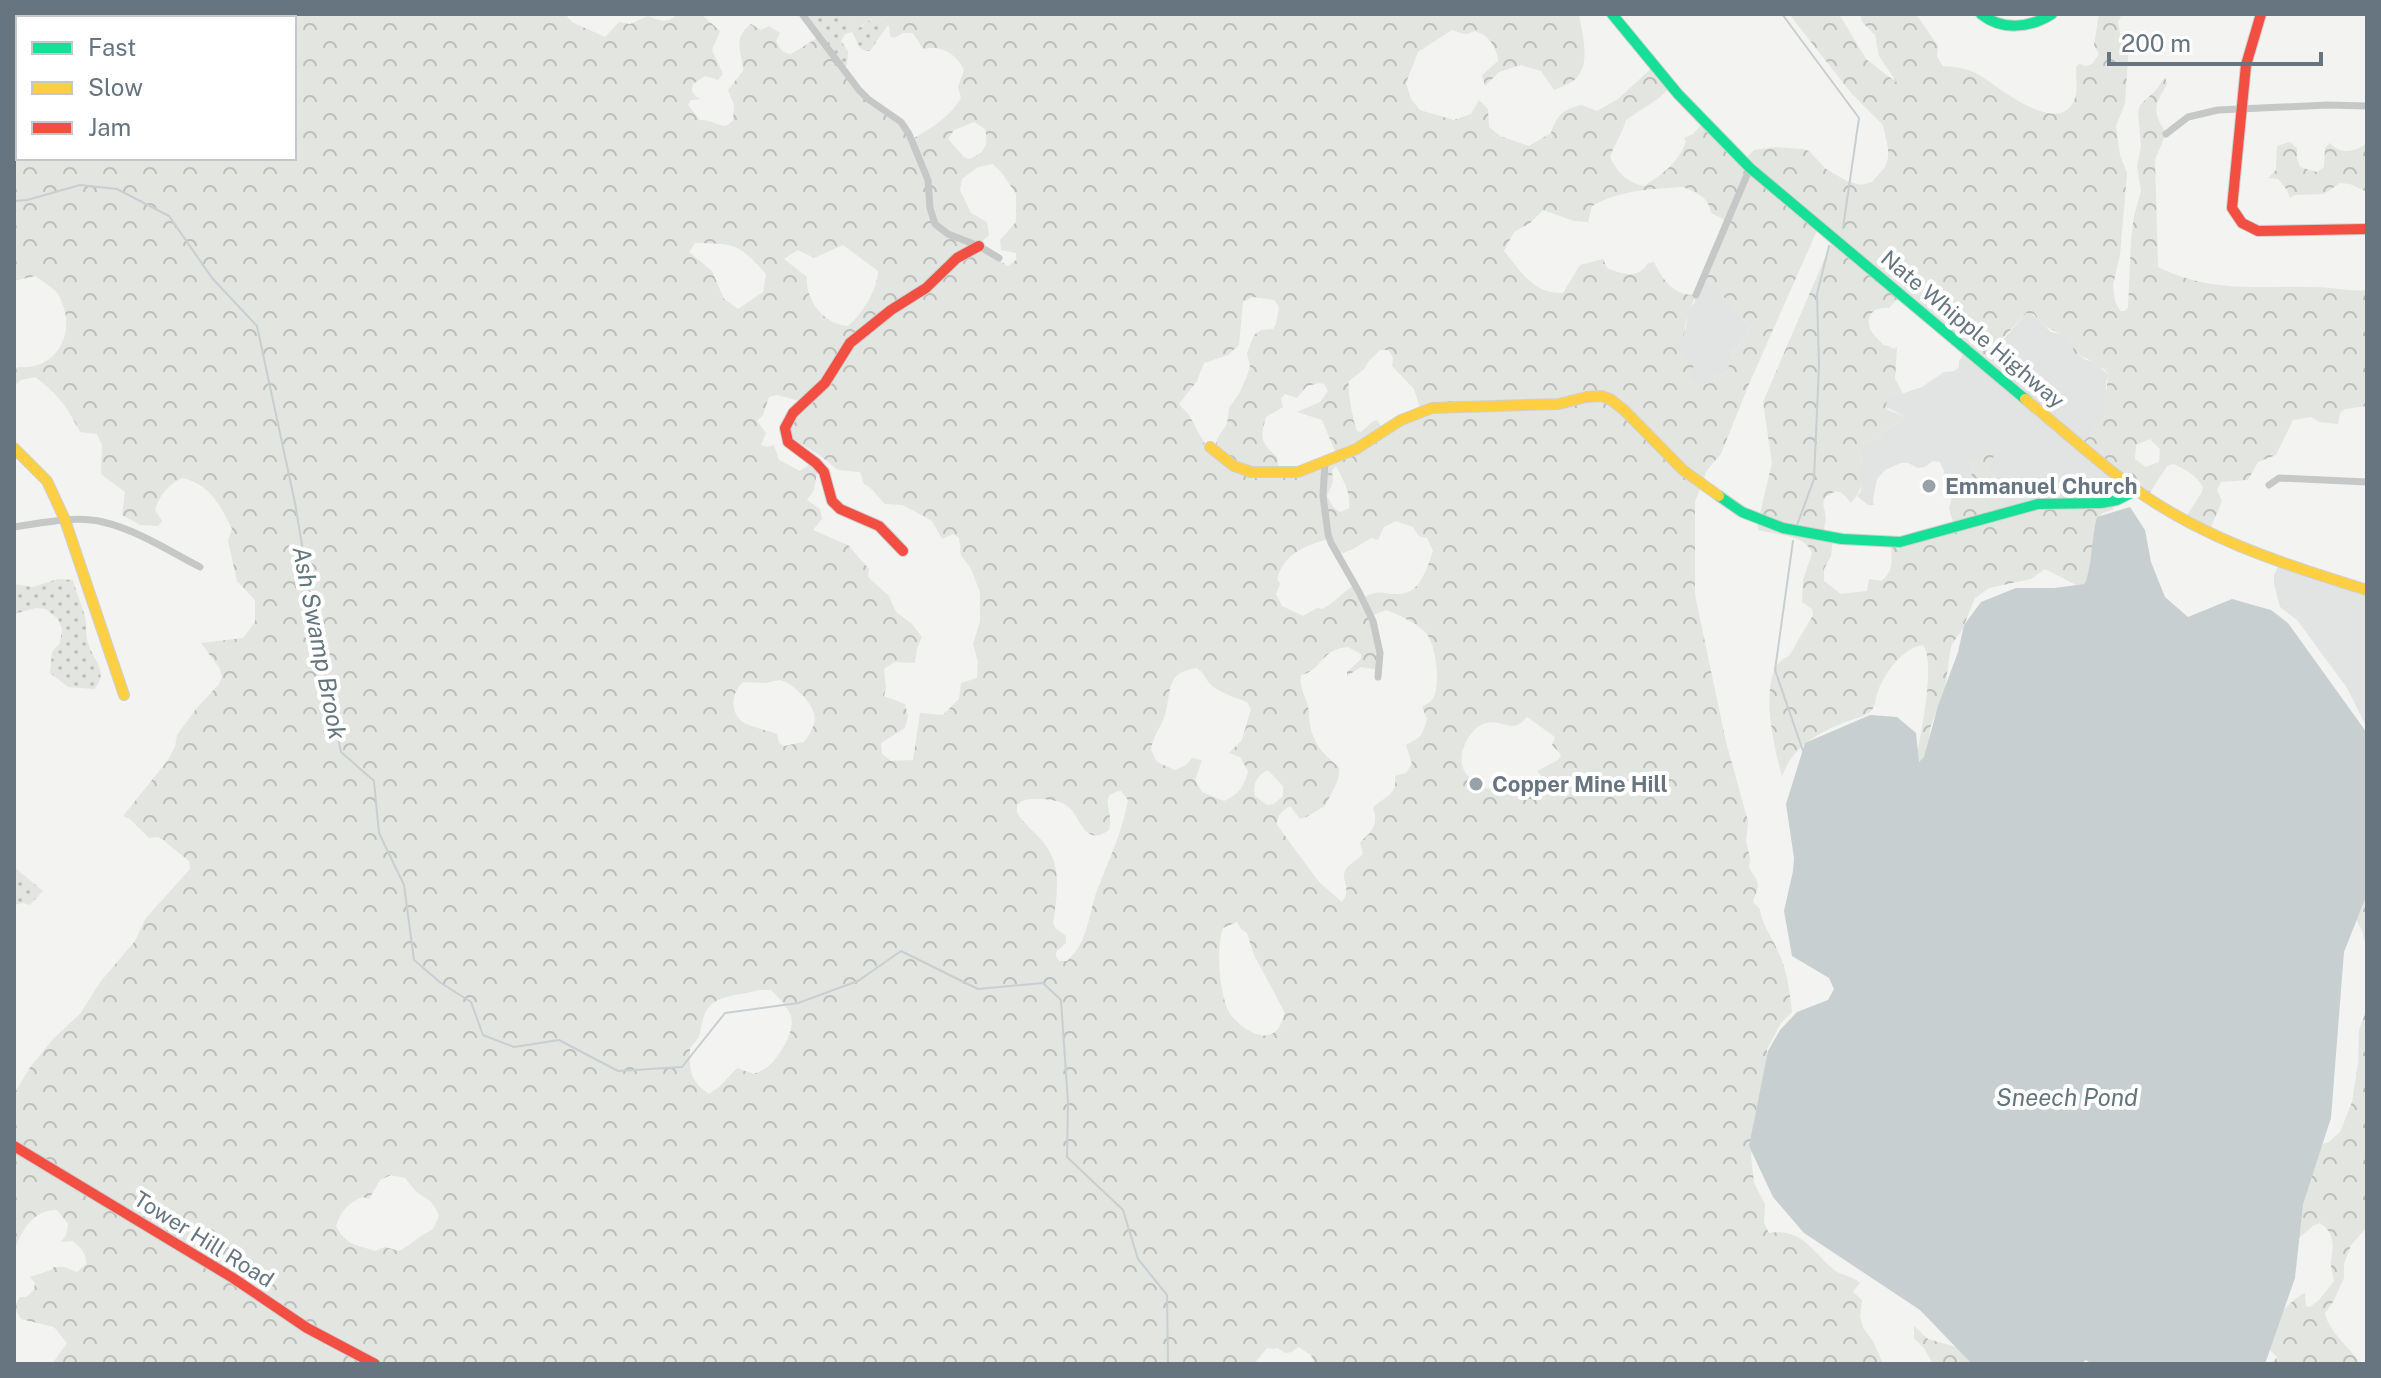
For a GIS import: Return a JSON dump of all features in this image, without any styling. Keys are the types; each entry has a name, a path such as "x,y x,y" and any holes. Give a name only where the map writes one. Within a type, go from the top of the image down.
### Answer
{"street":[{"path":"802,14 859,90 901,122 909,134 928,180 930,208 935,224 999,258"},
{"name":"Nate Whipple Highway","path":"1612,14 1695,114 1750,168 2068,436 2137,490 2228,541 2273,560 2367,590"},
{"path":"1981,14 1991,23 2004,26 2038,22 2052,14"},
{"path":"2261,14 2246,65 2232,208 2242,223 2258,231 2367,229"},
{"path":"2166,134 2188,117 2203,112 2328,105 2367,106"},
{"path":"1696,295 1750,168"},
{"path":"903,551 879,526 840,509 832,501 824,472 788,442 785,428 793,413 825,383 850,343 891,310 932,283 957,258 979,246"},
{"path":"1210,447 1227,461 1251,472 1298,472 1356,449 1401,420 1432,408 1559,404 1601,396 1618,404 1683,470 1742,512 1783,528 1842,539 1900,542 2038,504 2101,503 2117,500 2137,490"},
{"path":"14,448 47,481 65,520 124,695"},
{"path":"1325,462 1323,496 1328,534 1373,621 1380,653 1378,677"},
{"path":"2269,485 2279,478 2367,482"},
{"path":"14,527 65,520 101,521 151,541 200,567"},
{"name":"Tower Hill Road","path":"14,1146 233,1278 307,1328 375,1364"}],"shaded area":[{"path":"1702,279 1718,285 1722,295 1750,327 1738,348 1733,349 1727,373 1714,376 1709,384 1702,385 1694,384 1687,377 1675,349 1686,328 1687,311 1695,302"},
{"path":"2030,312 2051,332 2066,335 2077,354 2109,375 2106,382 2107,412 2098,427 2081,444 2137,487 2116,502 2009,511 1997,479 1988,471 1993,451 1971,462 1972,474 1968,478 1958,479 1955,484 1943,480 1944,471 1940,462 1933,461 1918,468 1901,463 1885,470 1877,479 1874,505 1868,505 1857,496 1861,491 1862,461 1859,453 1883,435 1880,433 1901,422 1904,416 1886,407 1888,396 1922,387 1944,372 1954,371 1967,349 1997,347"},
{"path":"2281,560 2367,588 2367,728 2347,688 2297,620 2280,607 2274,575"}],"green space":[{"path":"14,14 565,14 572,22 605,37 619,22 630,24 648,16 663,21 677,14 701,14 720,31 712,50 723,74 718,80 705,76 693,84 692,91 701,99 691,100 688,105 700,120 726,126 733,121 734,105 728,90 743,71 740,40 751,24 761,30 769,26 780,33 776,41 781,50 791,54 819,37 853,82 902,125 912,139 939,122 956,105 961,98 958,87 964,70 957,59 947,52 936,48 923,49 913,33 903,33 894,38 890,36 889,26 882,20 870,19 859,28 850,26 851,14 1579,14 1584,59 1578,76 1570,83 1554,90 1541,71 1521,65 1499,72 1485,86 1482,75 1498,61 1493,45 1477,32 1466,34 1452,30 1418,52 1406,83 1411,99 1420,110 1454,120 1471,114 1479,100 1488,109 1489,127 1500,136 1529,146 1551,133 1558,117 1565,111 1582,105 1597,111 1618,99 1654,66 1671,87 1626,120 1610,157 1623,176 1644,186 1674,162 1686,142 1684,138 1693,134 1703,123 1744,160 1754,150 1776,147 1803,149 1809,151 1826,169 1860,185 1872,182 1885,167 1888,148 1883,125 1852,94 1789,14 1839,14 1866,59 1897,83 1879,56 1875,35 1862,22 1860,14 1916,14 1938,46 1937,57 1943,66 1970,71 2028,106 2056,114 2067,110 2075,98 2076,67 2092,64 2099,54 2094,45 2099,14 2122,14 2118,22 2120,34 2129,43 2125,103 2116,126 2120,155 2127,173 2120,255 2113,285 2120,311 2128,308 2131,240 2141,191 2137,167 2141,146 2138,112 2140,105 2165,77 2167,84 2156,108 2166,133 2155,160 2158,267 2178,276 2216,285 2367,290 2367,406 2345,409 2340,413 2338,424 2319,422 2311,417 2293,420 2276,455 2258,462 2248,480 2221,482 2217,490 2222,501 2210,529 2187,515 2203,487 2190,473 2173,464 2167,466 2149,494 2081,444 2098,427 2107,412 2103,401 2109,375 2092,361 2074,353 2068,339 2045,326 2034,314 2026,313 2001,340 1986,365 1901,295 1889,308 1876,310 1870,315 1870,328 1883,345 1893,349 1897,347 1895,379 1903,393 1890,396 1886,407 1904,416 1901,422 1883,431 1883,435 1859,453 1863,467 1862,480 1859,492 1851,503 1836,491 1825,497 1823,534 1833,538 1831,556 1824,569 1824,581 1841,594 1867,591 1869,579 1881,581 1888,574 1891,544 1954,525 1949,509 1955,484 1958,479 1968,478 1972,474 1971,462 1994,449 1988,471 2002,489 2010,511 2117,502 2114,509 2097,518 2097,563 2085,586 2080,587 2045,569 2031,579 1989,588 1975,598 1962,630 1952,644 1945,690 1930,728 1928,755 1919,763 1916,757 1928,682 1927,654 1923,645 1908,651 1895,663 1880,687 1871,711 1808,741 1793,756 1782,776 1770,710 1772,676 1779,663 1789,656 1813,615 1812,609 1802,602 1803,580 1812,553 1797,539 1758,530 1757,519 1772,463 1763,402 1833,239 1819,226 1721,454 1707,470 1695,502 1695,595 1726,742 1748,821 1746,841 1749,868 1758,885 1753,902 1760,909 1782,961 1792,1012 1781,1023 1767,1049 1767,1075 1755,1114 1751,1156 1754,1183 1765,1204 1764,1223 1769,1233 1780,1232 1797,1237 1835,1271 1860,1283 1853,1292 1862,1300 1860,1316 1863,1328 1873,1341 1883,1364 1315,1364 1311,1355 1298,1347 1285,1353 1277,1348 1267,1348 1254,1364 373,1364 360,1358 356,1364 52,1364 67,1343 54,1327 21,1319 14,1307 20,1297 26,1297 34,1290 35,1283 30,1277 54,1267 77,1272 86,1260 83,1251 73,1241 61,1242 68,1224 57,1210 41,1213 29,1223 14,1251 14,1094 31,1066 54,1038 80,1014 101,981 135,941 146,918 190,869 189,861 163,840 149,838 123,816 168,760 177,735 219,684 222,677 220,669 201,643 243,638 255,622 255,600 237,581 228,541 232,529 207,490 182,478 159,499 155,510 162,521 158,526 140,525 122,515 125,492 101,474 102,445 97,434 80,432 61,402 35,377 21,380 14,386 14,370 44,362 54,355 65,334 64,309 59,296 35,276 14,281","holes":["974,122 985,129 986,144 982,151 969,159 948,139 954,130","993,164 1016,194 1016,222 1000,240 1001,250 1016,253 1016,260 1008,266 977,246 989,235 987,222 971,213 960,190 962,179 978,167","1683,187 1702,196 1711,213 1725,220 1702,279 1718,285 1722,295 1750,327 1738,348 1733,349 1727,373 1714,376 1708,384 1694,384 1687,377 1694,366 1676,348 1684,335 1687,315 1695,295 1681,293 1670,285 1654,262 1635,274 1607,268 1603,259 1580,265 1563,293 1536,286 1504,251 1514,232 1530,223 1543,210 1574,221 1588,222 1592,206 1603,201 1625,193","695,243 735,247 749,256 766,274 763,292 738,309 724,299 712,271 689,252","843,245 878,271 875,286 859,315 848,326 839,325 818,310 809,294 807,277 784,259 798,250 814,258","1253,297 1274,300 1279,307 1276,324 1273,329 1261,330 1254,335 1247,353 1248,373 1229,408 1227,424 1213,452 1207,448 1189,415 1179,404 1197,381 1204,363 1228,355 1239,345 1243,302","1380,350 1388,350 1393,358 1392,366 1414,389 1421,411 1383,429 1377,420 1361,432 1357,431 1349,381","1324,384 1328,391 1320,402 1297,412 1322,420 1337,456 1280,473 1277,457 1264,443 1262,435 1266,417 1283,407 1281,398 1285,394 1297,398 1307,386","812,394 793,420 791,438 838,470 860,472 864,484 885,504 903,505 932,521 942,539 953,534 959,538 961,555 971,569 980,592 980,621 973,644 978,662 977,678 961,683 959,699 943,715 920,713 913,760 891,761 882,754 881,743 905,728 908,716 905,704 884,696 884,669 894,662 915,663 922,637 912,624 896,612 889,596 868,577 869,569 848,545 813,530 822,519 820,509 807,500 814,490 818,467 812,463 800,471 779,460 774,445 761,445 766,433 757,421 763,415 769,397 777,395 796,400","2150,439 2160,449 2159,462 2146,467 2135,459 2136,445","1336,466 1348,492 1349,502 1349,508 1340,512 1327,496 1333,482 1332,470","1396,521 1413,527 1419,536 1427,538 1433,551 1422,579 1412,590 1406,593 1378,593 1362,598 1353,586 1327,607 1317,608 1303,616 1282,606 1276,594 1280,584 1277,579 1290,557 1303,548 1328,539 1338,555 1371,538 1378,540 1384,527","1386,610 1412,622 1429,637 1437,685 1432,700 1422,707 1427,719 1422,733 1406,745 1412,764 1406,773 1395,776 1392,792 1373,808 1373,827 1360,842 1363,854 1344,873 1346,892 1342,902 1319,882 1277,822 1280,814 1290,806 1300,819 1325,806 1338,777 1339,767 1320,749 1314,738 1301,675 1308,673 1332,652 1348,647 1361,654 1361,659 1347,672 1347,676 1361,667 1379,670 1379,646 1371,616","1197,668 1210,684 1247,702 1251,709 1242,740 1229,753 1240,757 1248,771 1243,786 1224,801 1202,792 1195,780 1202,760 1192,758 1175,770 1157,762 1151,750 1175,678","780,680 799,692 808,701 815,718 804,742 784,746 779,743 777,734 739,719 733,702 743,682","1527,717 1555,737 1552,745 1561,755 1558,760 1537,771 1546,781 1544,793 1524,792 1519,779 1501,792 1470,778 1463,769 1462,755 1471,734 1486,723 1514,726","1268,770 1283,786 1283,796 1274,804 1267,805 1255,796 1254,788 1261,775","1121,791 1128,800 1122,823 1080,945 1067,961 1059,961 1056,952 1066,943 1066,936 1053,923 1057,881 1054,860 1043,842 1017,813 1017,805 1031,799 1061,802 1071,809 1088,833 1100,835 1109,830 1109,796","1237,922 1247,933 1254,955 1285,1013 1281,1024 1271,1034 1249,1031 1230,1014 1219,968 1223,928","758,990 771,990 790,1013 791,1029 781,1052 771,1064 754,1074 737,1068 709,1094 698,1084 690,1063 690,1048 698,1038 703,1019 718,1000","391,1175 405,1178 439,1215 432,1229 399,1251 385,1247 375,1251 348,1241 336,1226 345,1208 362,1197 369,1199 380,1180"]},
{"path":"801,14 851,14 850,26 862,27 874,19 888,25 870,51 860,47 852,32 845,34 841,41 848,51 847,65 842,69"},
{"path":"2290,142 2297,148 2300,167 2317,172 2324,167 2325,148 2330,143 2348,151 2367,143 2367,192 2340,183 2324,194 2290,198 2278,179 2268,178 2276,170 2277,146"},
{"path":"58,579 73,580 86,620 87,640 99,666 101,677 94,689 68,687 50,673 52,652 60,643 62,629 58,619 46,609 36,608 14,614 14,584 33,587"},
{"path":"14,867 43,891 30,905 14,905"},
{"path":"2367,892 2367,951 2362,930 2353,914"},
{"path":"2367,1007 2367,1227 2351,1245 2344,1264 2344,1278 2325,1313 2335,1333 2361,1364 2264,1364 2277,1357 2263,1343 2279,1315 2305,1293 2306,1306 2310,1307 2334,1281 2332,1239 2328,1230 2320,1223 2299,1238 2295,1237 2314,1147 2329,1142 2340,1132 2352,1102 2359,1030"},
{"path":"1914,1326 1928,1339 1959,1348 1973,1364 1933,1364 1914,1338"}],"water":[{"name":"Sneech Pond","path":"2130,507 2145,530 2151,562 2165,597 2188,617 2232,599 2271,610 2288,623 2367,733 2367,894 2344,952 2331,1118 2303,1204 2295,1278 2265,1364 2092,1364 2086,1360 2080,1364 1972,1364 1920,1310 1804,1233 1773,1197 1749,1146 1768,1051 1780,1030 1797,1012 1828,1000 1834,989 1829,978 1792,956 1784,911 1794,858 1786,804 1805,743 1870,715 1897,717 1916,733 1919,762 1924,757 1964,625 1981,602 2016,588 2085,584 2097,517"}],"waterway":[{"path":"1782,14 1859,118 1843,228"},
{"name":"Ash Swamp Brook","path":"14,49 16,45"},
{"name":"Ash Swamp Brook","path":"14,201 80,185 117,189 169,216 212,278 257,326 295,503 317,636 341,752 374,781 379,833 404,885 414,960 441,983 471,1002 483,1035 514,1047 559,1040 618,1071 682,1067 725,1013 798,1003 858,981 901,951 978,989 1043,983 1061,1000 1068,1103 1067,1157 1123,1210 1138,1259 1167,1295 1168,1364"},
{"path":"1797,525 1814,479 1819,365 1817,294 1829,246"},
{"path":"1793,541 1775,670 1803,751"}],"traffic: fast":[{"path":"1612,14 1678,94 1750,168 2025,399"},
{"path":"1981,14 1998,23 2016,26 2052,14"},
{"path":"1719,496 1742,512 1783,528 1842,539 1900,542 2038,504 2101,503 2117,500 2137,490"}],"traffic: slow":[{"path":"1210,447 1234,466 1251,472 1298,472 1356,449 1401,420 1432,408 1559,404 1601,396 1624,410 1683,470 1719,496"},
{"path":"2025,399 2124,481 2180,518 2271,559 2367,590"},
{"path":"14,448 47,481 65,520 124,695"}],"traffic: jam":[{"path":"2261,14 2246,65 2232,208 2242,223 2258,231 2367,229"},
{"path":"903,551 879,526 840,509 832,501 824,472 788,442 785,428 793,413 825,383 850,343 891,310 926,288 957,258 979,246"},
{"path":"14,1146 233,1278 307,1328 375,1364"}],"place":[{"name":"Emmanuel Church","path":"1929,486"},
{"name":"Copper Mine Hill","path":"1476,784"}]}
